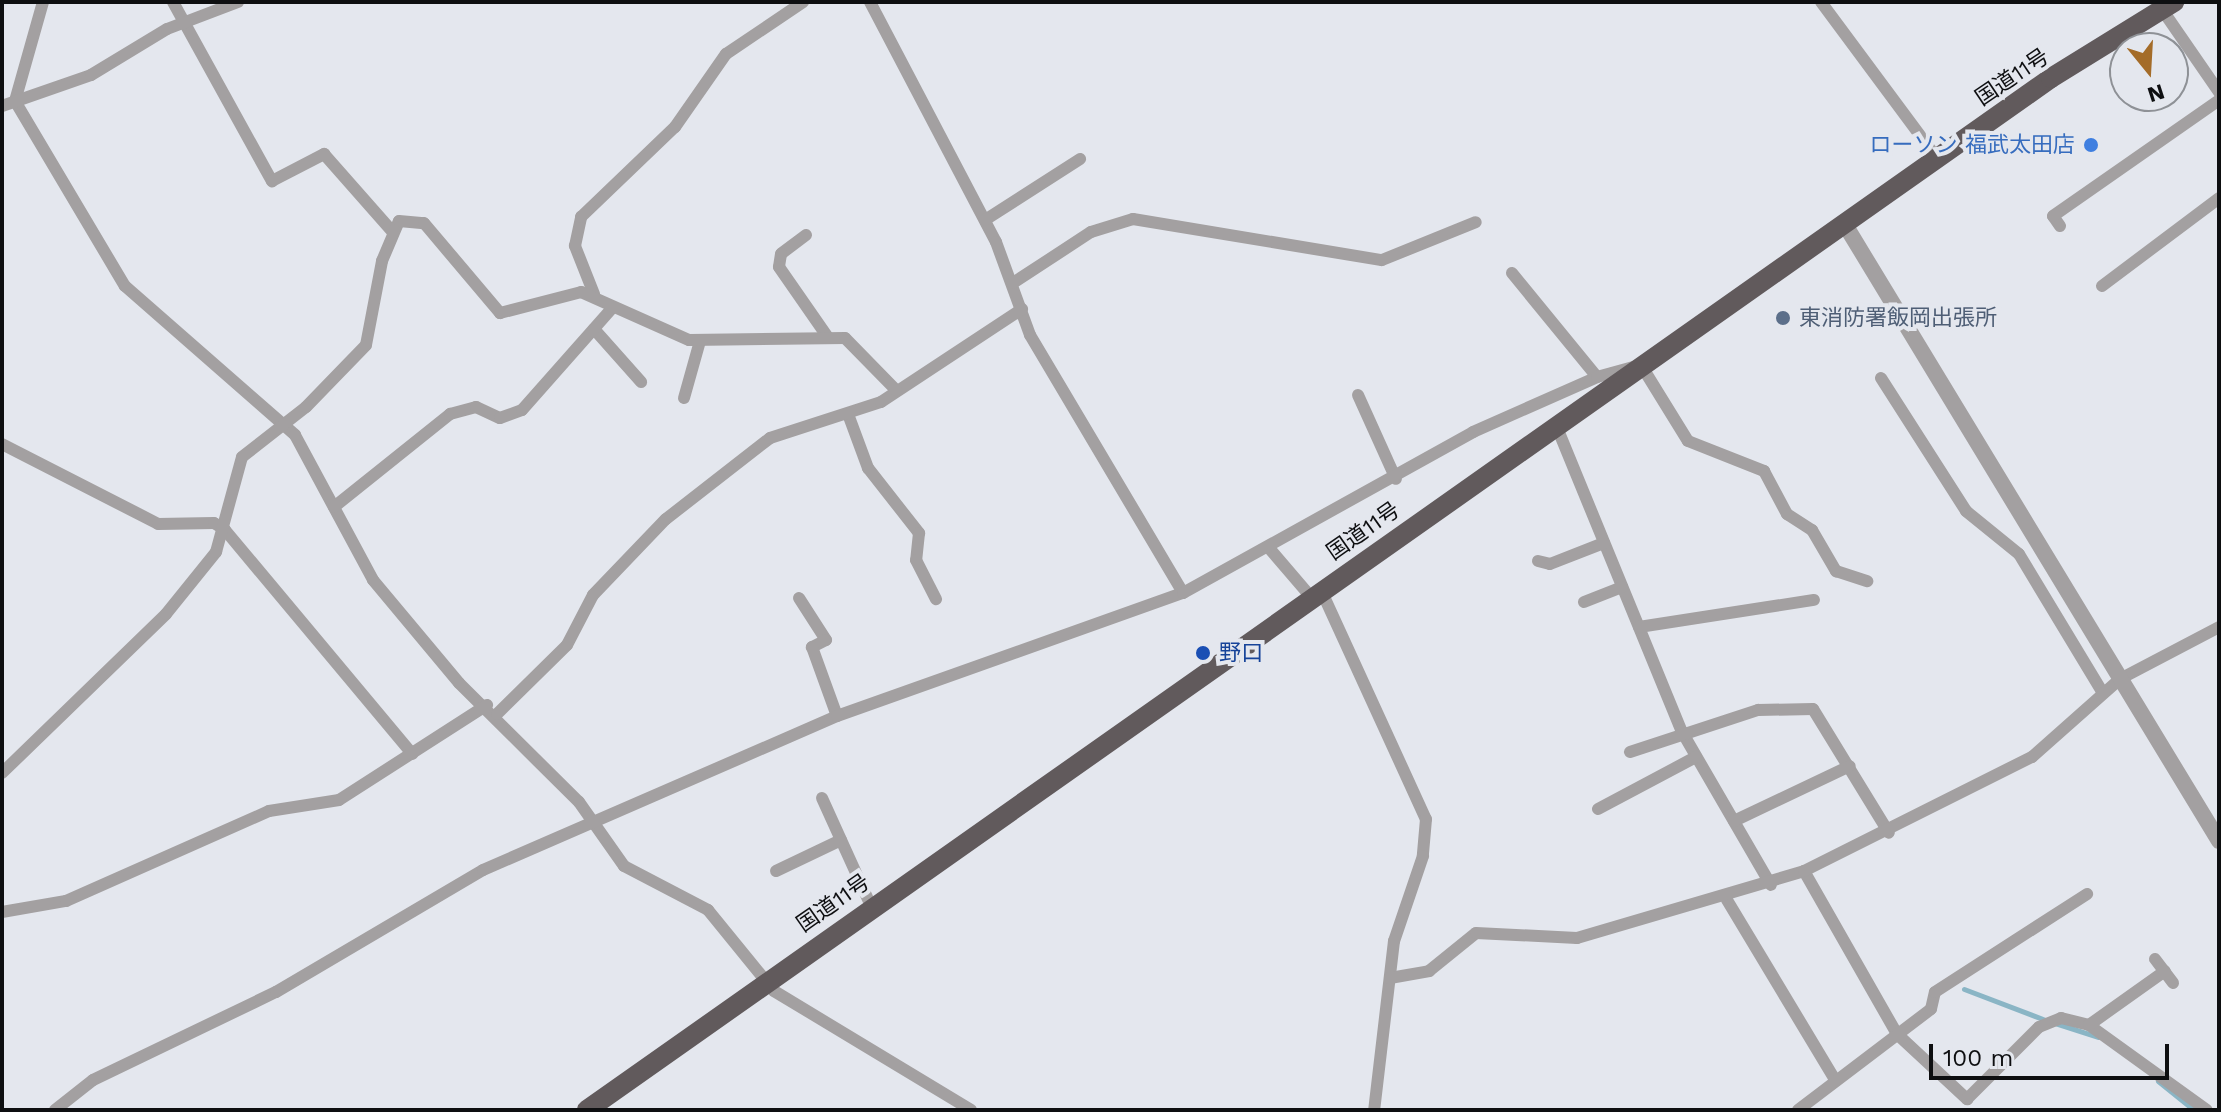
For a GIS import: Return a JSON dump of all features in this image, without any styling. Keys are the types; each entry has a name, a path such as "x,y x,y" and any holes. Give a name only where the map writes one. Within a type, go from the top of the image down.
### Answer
{"highway":[{"name":"国道11号","path":"587,1110 763,982 1641,365 1937,158 2165,4"}],"street":[{"path":"43,2 15,101 125,286 282,425 334,507 373,580 592,821 624,866 717,919 763,982 971,1110"},
{"path":"173,2 272,181 324,154 391,230"},
{"path":"2,106 91,75 183,22 238,2"},
{"path":"803,2 726,54 675,127 581,217 575,246 594,294 613,307 700,341 827,336 857,346 896,390"},
{"path":"870,2 985,220 1022,309 1183,593"},
{"path":"1821,2 1937,158"},
{"path":"2165,4 2219,92"},
{"path":"2060,226 2053,216 2219,100"},
{"path":"985,220 1080,159"},
{"path":"2102,286 2219,198"},
{"path":"1013,283 1091,232 1133,219 1382,260 1476,222"},
{"path":"2,773 166,614 225,530 227,495 242,457 282,425 366,345 391,230 399,221 424,223 500,313 594,294"},
{"path":"1844,223 2219,841"},
{"path":"806,235 781,254 779,267 827,336"},
{"path":"1512,273 1597,377"},
{"path":"334,507 450,414 476,407 500,418 522,410 613,307"},
{"path":"2,912 66,901 269,811 339,800 412,754 492,710 567,645 593,595 666,519 770,438 848,414 944,367 1022,309"},
{"path":"594,329 641,382"},
{"path":"684,398 700,341"},
{"path":"55,1110 161,1043 276,992 483,870 837,716 1183,593 1396,479 1473,432 1597,377 1641,365 1688,441 1764,471 1787,514 1812,530 1836,571 1867,581"},
{"path":"1881,378 1966,511 2019,554 2103,693"},
{"path":"1358,395 1396,479"},
{"path":"848,414 868,468 919,533 916,560 936,599"},
{"path":"1556,425 1681,730 1771,885"},
{"path":"2,444 158,524 214,523 225,530 412,754"},
{"path":"1538,561 1550,564 1604,543"},
{"path":"1269,548 1316,594 1426,819 1390,978 1374,1110"},
{"path":"1584,602 1622,587"},
{"path":"799,598 826,640 812,647 837,716"},
{"path":"1639,627 1814,600"},
{"path":"1390,978 1429,971 1476,933 1577,938 1727,900 1771,885 1889,833 2032,757 2120,679 2219,627"},
{"path":"1630,752 1681,730 1758,710 1813,709 1889,833"},
{"path":"1598,809 1696,757"},
{"path":"1734,821 1850,766"},
{"path":"822,798 871,906"},
{"path":"776,871 841,840"},
{"path":"1804,871 1897,1034 1967,1099 2046,1023 2089,1025 2207,1110"},
{"path":"1798,1110 1931,1009 1935,992 2087,894"},
{"path":"1727,900 1835,1080"},
{"path":"2155,959 2173,983"},
{"path":"2089,1025 2165,971"}],"waterway":[{"path":"1964,989 2045,1020"},
{"path":"2055,1023 2098,1037"},
{"path":"2158,1081 2194,1110"}],"place":[{"name":"ローソン 福武太田店","path":"2091,145"},
{"name":"東消防署飯岡出張所","path":"1783,318"},
{"name":"野口","path":"1203,653"}]}
